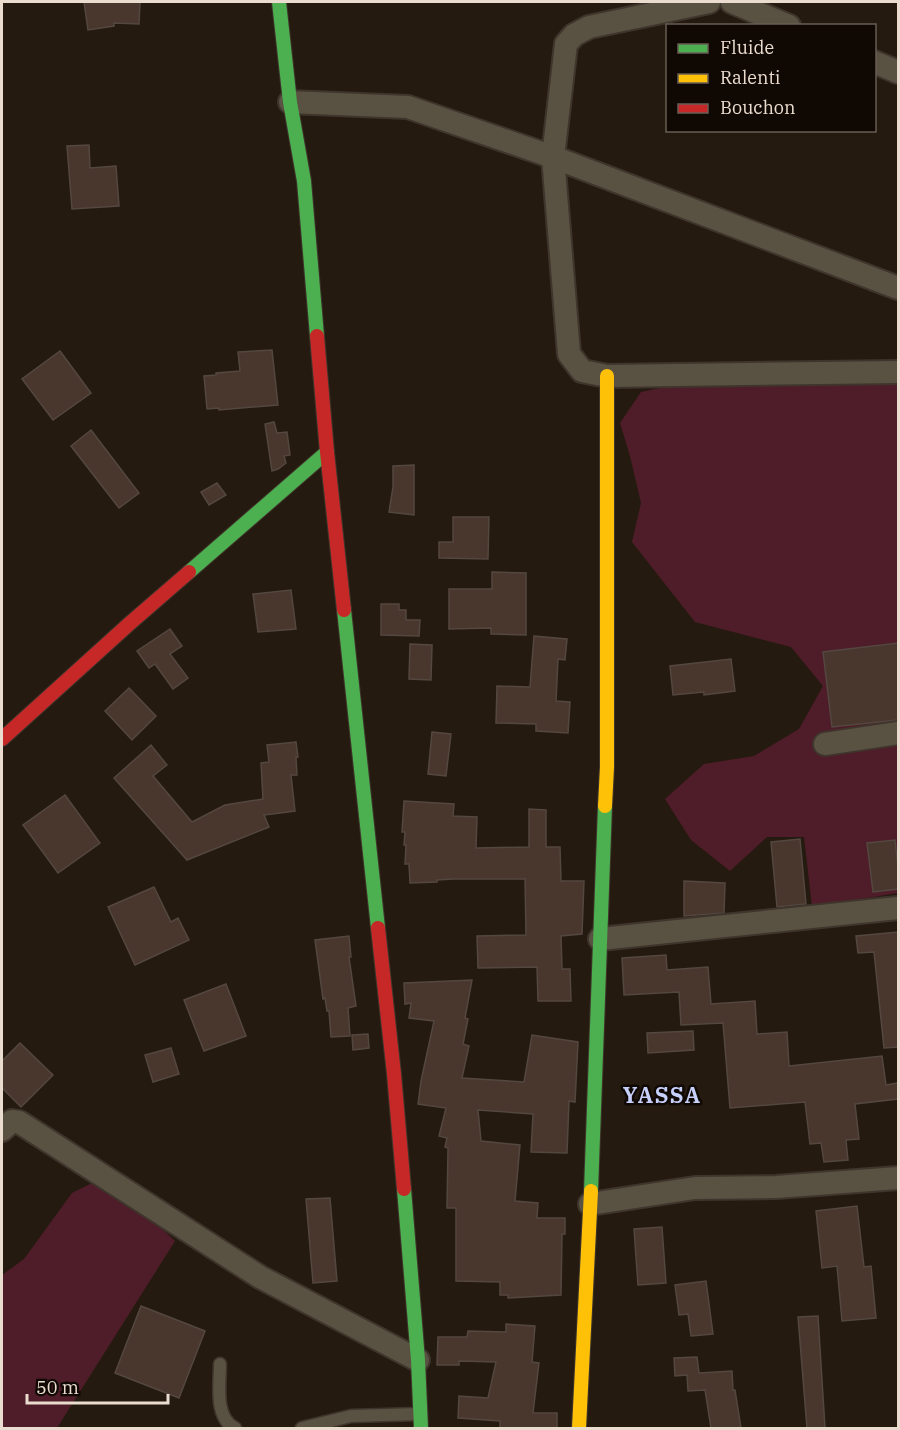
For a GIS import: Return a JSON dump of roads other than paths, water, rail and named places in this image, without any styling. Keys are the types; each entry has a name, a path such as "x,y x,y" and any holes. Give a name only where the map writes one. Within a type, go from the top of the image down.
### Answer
{"main road":[{"path":"279,2 290,102 304,181 327,452 394,1074 421,1421"},
{"path":"579,1428 607,767 608,376"},
{"path":"2,739 327,452"}],"street":[{"path":"709,2 589,27 574,35 566,44 553,158 569,354 582,371 608,376 898,372"},
{"path":"732,2 784,24"},
{"path":"876,63 898,72"},
{"path":"290,102 408,107 553,158 898,288"},
{"path":"825,744 898,733"},
{"path":"600,939 898,908"},
{"path":"2,1130 12,1122 20,1122 260,1277 418,1360"},
{"path":"590,1204 695,1188 776,1187 898,1178"}],"lane":[{"path":"220,1364 220,1408 230,1426 235,1428"},
{"path":"302,1428 351,1416 421,1421"}],"district":[{"name":"YASSA","path":"662,1094"}]}
